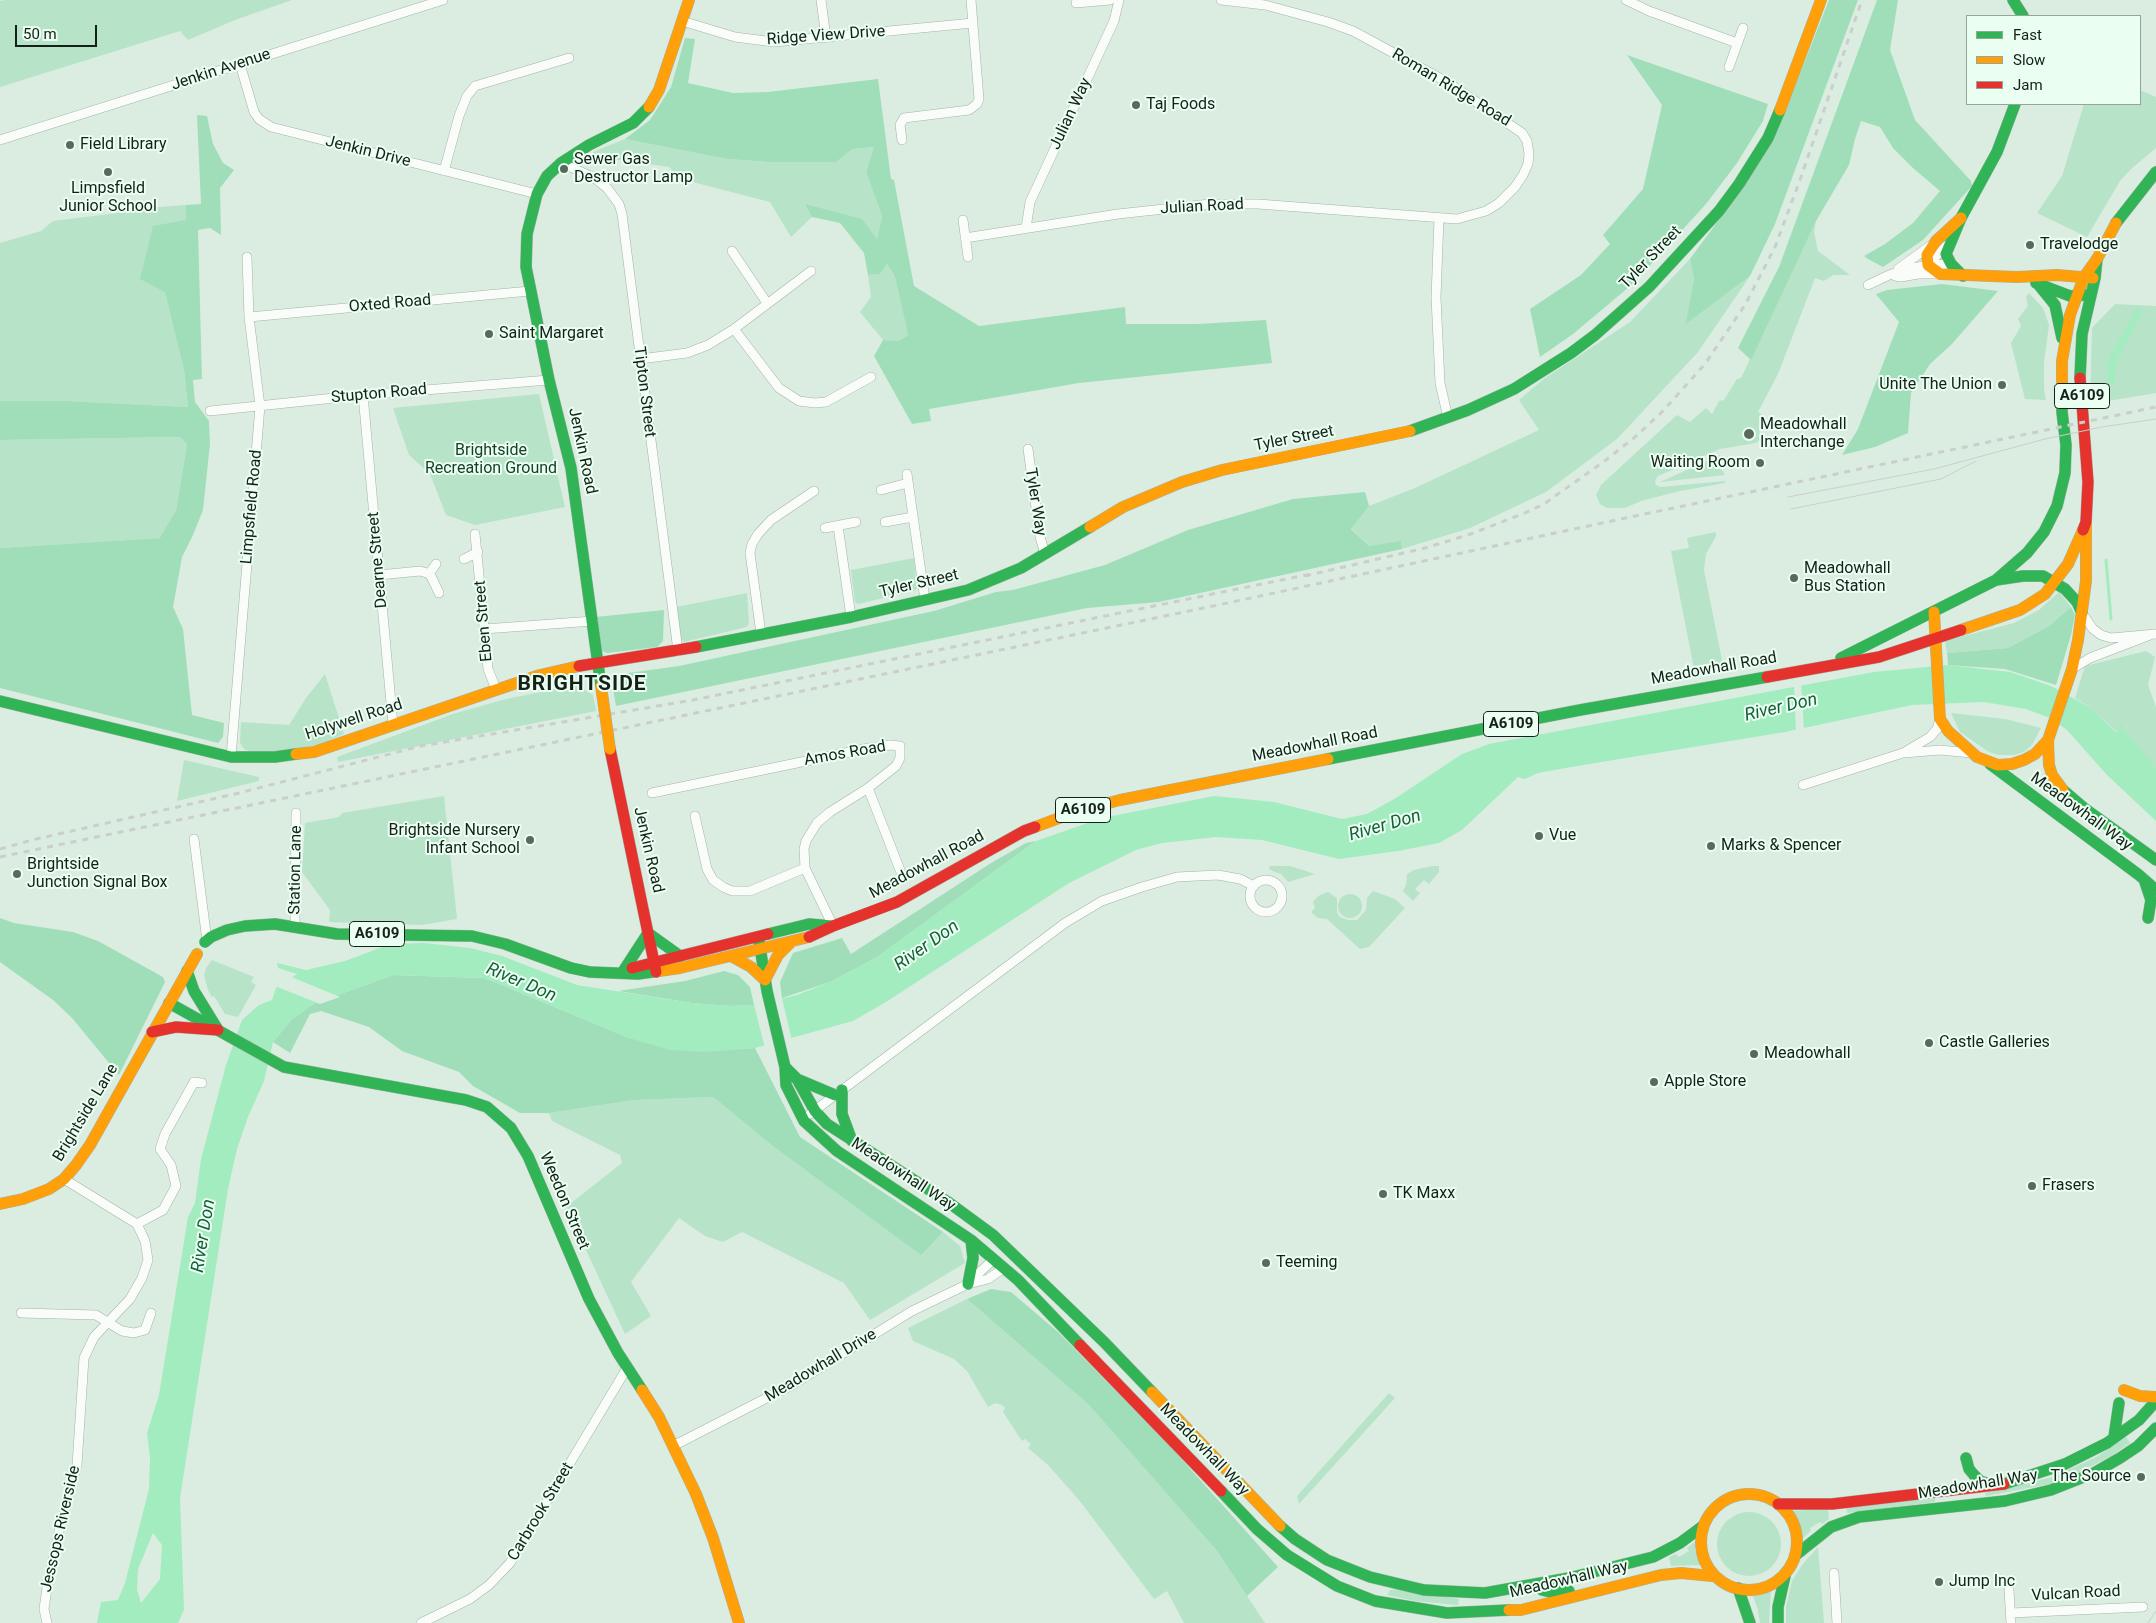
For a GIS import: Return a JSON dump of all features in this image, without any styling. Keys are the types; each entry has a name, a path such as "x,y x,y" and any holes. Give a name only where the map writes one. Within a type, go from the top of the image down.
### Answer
{"street":[{"name":"Jenkin Avenue","path":"0,140 443,0"},
{"name":"Jenkin Road","path":"654,967 610,749 571,468 549,380 530,291 525,249 530,219 537,194 547,176 561,163 589,145 634,123 644,114 659,90 689,0"},
{"path":"821,0 826,38"},
{"path":"902,140 900,125 904,118 969,110 977,104 979,99 971,0"},
{"path":"1076,3 1110,0"},
{"name":"Julian Way","path":"1026,228 1030,202 1114,21 1119,0"},
{"name":"Roman Ridge Road","path":"1221,0 1265,5 1294,11 1353,31 1447,82 1512,124 1522,133 1529,154 1528,164 1515,187 1498,203 1486,210 1457,219 1439,219"},
{"path":"1626,0 1649,11 1737,43"},
{"name":"Tyler Street","path":"597,664 678,652 851,617 968,590 994,580 1045,554 1123,507 1182,482 1222,470 1407,432 1490,401 1571,354 1649,287 1739,184 1768,138 1779,114 1821,0"},
{"path":"2013,0 2022,15"},
{"name":"Ridge View Drive","path":"682,20 735,37 774,42 973,23"},
{"path":"1729,67 1743,28"},
{"path":"444,171 459,116 467,96 475,86 569,58"},
{"name":"Jenkin Drive","path":"240,64 254,112 259,119 271,127 537,194"},
{"path":"1963,276 1950,264 1946,254 1961,218 1997,152 2015,105"},
{"name":"Tipton Street","path":"561,163 593,177 607,188 619,204 622,214 678,652"},
{"name":"Meadowhall Road","path":"1827,665 1996,580 2035,545 2051,519 2062,489 2066,446 2062,412 2064,348 2070,315 2076,296 2090,277 2107,237 2126,208 2156,172"},
{"name":"Julian Road","path":"965,238 1118,214 1210,204 1258,204 1439,219"},
{"path":"1868,285 1889,275 1936,241 1961,218"},
{"path":"1439,219 1436,297 1440,383 1448,418"},
{"path":"963,220 968,257"},
{"path":"1936,241 1927,255 1928,265 1940,274"},
{"path":"1918,274 1951,241"},
{"path":"732,251 767,303"},
{"name":"Limpsfield Road","path":"231,757 260,406 249,317 247,257"},
{"path":"1889,275 1928,265 1950,264"},
{"path":"640,359 698,350 734,329 811,271"},
{"path":"1889,275 1901,277 1918,274 2017,277 2038,274 2090,277"},
{"path":"2017,277 2076,296 2091,295"},
{"name":"Meadowhall Road","path":"2082,613 2087,554 2087,453 2080,371 2082,334 2091,295 2090,277"},
{"path":"2038,284 2055,305 2064,348"},
{"name":"Oxted Road","path":"249,317 530,291"},
{"path":"734,329 779,388 799,401 826,402 871,377"},
{"name":"Stupton Road","path":"210,411 363,395 549,380"},
{"name":"Dearne Street","path":"363,395 393,725"},
{"name":"Tyler Way","path":"1028,449 1040,537 1045,554"},
{"path":"880,490 908,479 925,600"},
{"path":"761,634 750,553 752,544 758,534 771,520 814,491"},
{"path":"884,522 913,517"},
{"path":"825,528 856,522"},
{"name":"Meadowhall Road","path":"206,942 219,933 245,926 275,924 337,934 472,936 505,944 571,968 590,972 618,971 638,974 680,956 759,942 790,943 898,902 1024,831 1078,811 1120,800 1436,738 1879,657 2020,610 2045,594 2068,564 2086,522"},
{"path":"838,526 851,617"},
{"name":"Eben Street","path":"475,534 488,669 496,689"},
{"name":"Eben Street","path":"464,559 478,552"},
{"path":"429,574 436,564"},
{"path":"379,575 420,571 429,574 439,593"},
{"name":"Meadowhall Road","path":"1996,580 2037,575 2056,582 2077,602 2082,613"},
{"path":"1803,785 1903,753 1930,737 1937,729 1940,719 1934,612"},
{"path":"2082,613 2093,629 2100,635 2111,638 2153,634"},
{"name":"Meadowhall Way","path":"2082,613 2072,669 2048,740 2049,765 2059,787 2154,861"},
{"path":"484,629 593,621"},
{"path":"2072,669 2090,658 2153,634"},
{"name":"Holywell Road","path":"0,701 231,757 275,758 314,752 540,675 597,664"},
{"name":"Meadowhall Way","path":"1940,719 1948,731 1971,753 1986,761 2156,890"},
{"name":"Meadowhall Way","path":"1986,761 1998,765 2012,764 2036,754 2048,740"},
{"name":"Amos Road","path":"652,792 890,744 900,746 900,758 896,766 868,788 830,812 811,831 804,849 805,868 833,926"},
{"path":"1903,753 1940,750 1971,753"},
{"path":"868,788 900,870"},
{"name":"Station Lane","path":"295,926 296,813"},
{"path":"695,816 707,869 714,880 722,887 732,891 750,892 805,868"},
{"path":"194,839 206,942"},
{"path":"803,1119 1065,923 1102,901 1142,887 1177,878 1218,875 1240,879 1254,886"},
{"path":"2144,880 2151,900 2148,918"},
{"name":"Meadowhall Road","path":"654,967 680,968 731,956 759,942 809,924 833,926"},
{"path":"618,971 648,933 680,956"},
{"name":"Meadowhall Way","path":"759,942 766,986 785,1067 786,1085 803,1119 837,1151 972,1240 1004,1268 1042,1304 1257,1529 1286,1555 1337,1586 1375,1601 1447,1613 1511,1611 1668,1574 1681,1573 1712,1576"},
{"path":"766,986 778,955 790,943"},
{"path":"169,1003 197,954"},
{"path":"731,956 751,967 766,986"},
{"path":"187,971 194,991 222,1033"},
{"name":"Brightside Lane","path":"0,1204 30,1197 49,1189 64,1179 90,1145 169,1003"},
{"name":"Weedon Street","path":"169,1003 284,1066 307,1072 466,1100 487,1107 498,1116 520,1140 589,1299 627,1368 659,1417 673,1446 700,1503 713,1538 739,1623"},
{"path":"152,1032 176,1026 222,1033"},
{"name":"Meadowhall Way","path":"785,1067 797,1079 815,1111 827,1124 948,1202 993,1235 1011,1251 1104,1342 1280,1526 1295,1539 1327,1560 1370,1577 1424,1590 1501,1591 1536,1585 1653,1556 1680,1544 1703,1526"},
{"path":"797,1079 839,1093"},
{"path":"64,1179 137,1224 163,1210 176,1186 171,1165 160,1150 165,1134 194,1082 202,1083"},
{"path":"839,1093 842,1115 852,1141"},
{"name":"Jessops Riverside","path":"47,1623 44,1609 47,1588 60,1527 77,1465 84,1358 94,1337 106,1322 130,1299 142,1278 148,1260 146,1241 137,1224"},
{"path":"968,1284 974,1258 972,1240"},
{"path":"994,1259 1011,1251"},
{"path":"1004,1268 1011,1251"},
{"name":"Meadowhall Drive","path":"968,1284 994,1259"},
{"name":"Meadowhall Drive","path":"673,1446 792,1385 912,1311 968,1284 988,1279 1004,1268"},
{"path":"21,1313 96,1315 122,1331 134,1333 145,1330 151,1313"},
{"name":"Carbrook Street","path":"421,1623 470,1600 490,1586 510,1563 627,1368"},
{"path":"2124,1390 2140,1396 2156,1397"},
{"path":"1149,1416 1157,1398"},
{"name":"Meadowhall Way","path":"1778,1504 1832,1504 1994,1486 2058,1467 2079,1458 2114,1437 2141,1417 2156,1401"},
{"path":"2114,1437 2119,1403"},
{"path":"1149,1416 1169,1410"},
{"path":"2141,1417 2155,1429"},
{"name":"Meadowhall Way","path":"1797,1554 1818,1536 1846,1521 1874,1515 1963,1506 2034,1495 2081,1479 2138,1446 2155,1429"},
{"path":"1966,1458 1969,1468 1974,1475 1994,1486"},
{"path":"1960,1489 1963,1506"},
{"path":"1778,1623 1778,1607 1785,1576 1794,1563 1797,1554 1798,1544 1790,1518 1778,1504 1758,1496 1745,1495 1732,1498 1712,1511 1703,1526 1700,1543 1703,1561 1712,1576 1738,1588 1765,1587 1785,1576"},
{"path":"1257,1529 1270,1529 1280,1526"},
{"path":"1834,1573 1837,1623"},
{"path":"1536,1585 1542,1590 1550,1592 1587,1592"},
{"path":"1738,1588 1750,1623"},
{"name":"Vulcan Road","path":"2009,1590 2011,1618 2143,1607"},
{"path":"1501,1591 1511,1611"},
{"path":"1494,1612 1501,1591"}],"green space":[{"path":"292,0 235,20 188,40 180,31 0,87 0,1"},
{"path":"2141,90 2156,97 2156,148 2120,181 2087,237 2037,213 2062,176 2084,105 2141,105"},
{"path":"625,139 727,159 769,162 836,162 853,149 874,147 866,172 882,216 877,240 805,204 812,217 791,237 770,202 681,179 669,167 621,160 596,161 593,152"},
{"path":"186,205 186,220 165,291 184,370 188,407 68,401 0,401 0,243 41,231 53,221 147,208"},
{"path":"1816,221 1814,232 1818,251 1850,275 1833,275 1824,281 1815,278 1778,374 1758,412 1762,415 1759,425 1760,440 1756,443 1720,449 1658,476 1655,481 1656,485 1660,487 1725,481 1725,483 1680,491 1641,501 1625,508 1607,508 1600,504 1596,495 1601,485 1677,415 1690,422 1706,408 1712,414 1719,401 1724,400 1737,379 1741,378"},
{"path":"1690,259 1694,279 1687,323 1750,276 1698,352 1617,439 1546,492 1470,528 1402,549 1401,542 1369,546 1351,528 1369,506 1415,488 1539,430 1519,400 1545,378 1630,322"},
{"path":"887,264 895,277 908,335 898,341 883,340 860,312 871,297 868,275 880,274"},
{"path":"2029,293 2043,308 2049,325 2044,362 2046,400 2025,399 2011,343 2021,326 2018,319 2028,306 2026,297"},
{"path":"2115,304 2156,306 2156,393 2090,404 2092,328"},
{"name":"Brightside Recreation Ground","path":"539,394 565,507 475,525 446,515 430,474 409,455 393,408"},
{"path":"180,437 187,445 176,510 161,538 0,548 0,440"},
{"path":"1720,455 1715,466 1722,470 1725,475 1660,482"},
{"path":"1716,532 1716,536 1706,554 1704,570 1723,665 1722,668 1695,674 1671,551 1689,548 1687,538"},
{"path":"914,558 917,588 914,591 858,604 855,602 851,570"},
{"path":"2059,592 2071,607 2049,626 2008,648 1947,653 1945,641 2014,623 2039,610"},
{"path":"747,593 749,623 747,627 684,642 681,639 676,607"},
{"path":"2146,651 2155,657 2148,685 2156,707 2156,768 2091,708 2075,698 2085,666"},
{"path":"325,674 344,734 323,743 294,750 253,753 244,749 240,743 241,722 289,725 306,698"},
{"path":"577,685 593,695 596,711 338,762 337,757 453,714 506,699"},
{"path":"1951,713 2005,719 2041,728 2032,745 2024,752 2014,755 1998,755 1989,752 1960,732"},
{"path":"184,760 259,777 259,781 177,801"},
{"path":"444,796 457,919 422,925 329,922 330,910 302,872 305,823 339,817 342,813"},
{"path":"1269,866 1290,866 1315,874 1288,882 1281,874 1270,870"},
{"path":"1439,866 1439,872 1429,884 1424,880 1415,889 1420,893 1413,901 1403,891 1406,885 1407,874 1414,870"},
{"path":"1373,891 1395,899 1405,908 1369,947 1360,949 1327,919 1318,918 1311,912 1315,908 1313,902 1318,896 1328,892 1337,898 1337,913 1340,917 1348,920 1357,920 1366,910 1367,898"},
{"path":"1350,894 1355,895 1361,901 1361,911 1355,917 1350,918 1345,917 1339,911 1338,906 1339,901 1345,895"},
{"path":"212,960 254,977 251,982 256,985 238,1017 225,1014 208,990 204,975 206,968"},
{"path":"713,1097 774,1147 920,1254 943,1232 960,1246 965,1263 870,1320 844,1283 742,1232 723,1242 705,1236 679,1218 631,1282 651,1316 625,1334 566,1207 622,1163 620,1155 552,1121 549,1113 634,1100"},
{"path":"967,1299 1089,1405 1217,1551 1265,1623 1184,1623 1167,1591 1154,1599 1079,1500 1048,1465 1028,1448 1031,1444 1025,1439 1022,1441 1003,1412 1005,1408 995,1403 988,1407 967,1371 954,1359 913,1341 908,1328"},
{"path":"1389,1393 1395,1398 1299,1504 1297,1496"},
{"path":"2126,1437 2130,1443 2111,1456 2080,1472 2050,1484 1986,1496 1985,1493 2053,1477 2096,1457"},
{"path":"1935,1498 1935,1502 1847,1513 1846,1507"},
{"path":"1828,1509 1829,1519 1822,1524 1820,1522 1810,1528 1811,1531 1802,1539 1801,1530 1791,1511"},
{"path":"1749,1512 1761,1514 1772,1521 1779,1532 1781,1544 1779,1556 1772,1567 1761,1574 1749,1576 1737,1574 1726,1567 1719,1556 1717,1544 1719,1532 1726,1521 1737,1514"},
{"path":"1695,1542 1695,1550 1701,1565 1671,1566 1669,1557 1676,1554 1679,1557 1689,1551 1687,1548"},
{"path":"1818,1547 1824,1623 1786,1623 1786,1607 1792,1581 1802,1565"},
{"path":"1399,1589 1459,1599 1458,1605 1415,1601 1387,1595 1390,1590"},
{"path":"1771,1589 1769,1623 1760,1623 1752,1593"}],"shaded area":[{"path":"1829,0 1858,0 1775,224 1750,276 1686,324 1694,279 1690,259 1737,195 1777,132"},
{"path":"1877,0 1898,0 1890,50 1915,120 1971,181 1972,186 1923,240 1883,267 1868,259 1864,256 1885,244 1913,223 1940,191 1893,148 1880,127 1861,121 1849,165 1816,221 1751,360 1738,348 1779,267"},
{"path":"685,38 695,39 688,83 733,93 768,92 878,79 891,179 894,180 914,286 979,326 1125,307 1126,324 1198,324 1266,320 1272,363 1079,383 929,409 931,421 912,424 874,356 883,340 898,341 908,335 895,277 887,264 880,274 868,275 864,253 840,223 812,217 805,204 862,219 877,239 882,216 866,172 874,147 853,149 836,162 769,162 727,159 625,139 650,120 671,87"},
{"path":"1627,55 1768,104 1763,121 1737,163 1706,204 1635,282 1573,334 1540,357 1530,309 1581,275 1610,244 1603,235 1643,189 1662,105"},
{"path":"197,115 207,116 213,144 223,163 234,170 220,188 221,235 210,228 198,230 202,379 193,380 195,402 209,421 210,444 203,510 182,557 173,607 183,629 192,715 224,723 223,737 218,743 0,688 0,548 160,538 176,510 187,445 180,437 0,440 0,401 68,401 188,407 184,370 165,292 140,279 153,226 186,220 186,205 201,204"},
{"path":"1942,284 1998,291 1952,344 1930,364 1911,393 1908,433 1875,447 1842,455 1858,429 1899,322 1876,294 1887,290"},
{"path":"1365,492 1369,506 1351,529 1369,546 1401,541 1402,549 1159,602 1087,608 616,706 613,689 621,674 679,666 934,611 996,592 1013,590 1105,565 1188,530 1293,499"},
{"path":"2071,607 2075,615 2056,685 2005,669 1948,665 1947,653 2008,648 2049,626"},
{"path":"664,610 663,641 657,647 607,653 602,651 595,617"},
{"path":"1036,841 876,958 830,982 782,998 780,982 793,953 842,938 851,954 991,863 1026,843"},
{"path":"0,918 14,923 73,932 98,941 163,977 165,982 119,1075 72,1018 53,1000 0,962"},
{"path":"724,971 738,975 750,987 754,1005 730,1006 692,1003 618,991 685,981"},
{"path":"393,975 485,978 629,1038 708,1051 755,1048 800,1137 943,1232 921,1255 774,1147 713,1097 634,1100 549,1113 520,1113 473,1086 459,1072 402,1051 369,1027 321,1011 310,1014 290,1053 273,1042 291,1020 313,1004"},
{"path":"991,1289 1011,1292 1058,1332 1168,1444 1278,1567 1247,1596 1217,1551 1089,1405 967,1299"}],"water":[{"path":"2138,307 2143,311 2117,359 2114,384 2108,385 2107,367 2110,356"},
{"name":"River Don","path":"1948,665 2010,672 2051,686 2091,708 2116,732 2125,731 2156,768 2156,821 2107,775 2067,730 2050,718 2026,709 1984,702 1912,705 1785,732 1571,767 1538,773 1525,779 1518,777 1462,830 1439,843 1398,851 1339,859 1262,840 1216,837 1162,843 1136,850 1069,883 886,1002 853,1021 755,1048 704,1052 670,1050 629,1038 485,978 393,975 313,1004 291,1020 273,1042 264,1081 248,1117 237,1149 228,1189 180,1498 184,1610 178,1623 97,1623 101,1602 118,1600 125,1583 149,1489 150,1458 147,1433 159,1395 188,1217 195,1203 201,1159 226,1065 242,1020 259,1005 272,1000 276,988 297,974 278,968 277,963 306,970 345,961 390,944 424,943 470,948 502,956 577,985 692,1003 730,1006 754,1005 797,995 830,982 876,958 1036,841 1102,818 1214,796 1274,802 1342,819 1367,814 1396,798 1462,754 1489,744 1874,672","holes":["153,1533 162,1545 160,1579 141,1603 137,1590 138,1569"]}],"pier":[{"path":"1801,682 1804,730 1796,732 1794,684"},
{"path":"289,976 340,997 320,1004 275,986"},
{"path":"782,998 792,1041 765,1048 754,1005"}],"waterway":[{"path":"2106,560 2111,619"},
{"path":"2121,725 2121,734"}],"tram line":[{"path":"1788,497 1934,469 2045,439 2102,427 2156,419"},
{"path":"1791,509 1941,479 1976,461"},
{"path":"2148,1623 2156,1611"}],"railway":[{"path":"1305,576 1425,548 1468,535 1525,513 1544,504 1606,460 1662,412 1705,364 1745,305 1775,247 1862,0"},
{"path":"0,857 1218,605 2156,407"},
{"path":"0,849 239,793 421,746 693,700 1311,574"}],"traffic: fast":[{"path":"2013,0 2022,15"},
{"path":"1963,276 1951,264 1946,254 1961,218 1997,152 2015,105"},
{"path":"601,686 571,468 549,380 526,267 527,234 537,194 547,176 561,163 589,145 633,123 649,107"},
{"path":"1410,431 1468,410 1514,389 1571,353 1595,335 1649,287 1719,211 1739,184 1768,138 1780,110"},
{"path":"2116,223 2156,172"},
{"path":"2080,378 2082,334 2095,278 2097,259"},
{"path":"2036,283 2070,296 2086,295"},
{"path":"2038,284 2055,305 2062,338"},
{"path":"1841,658 1996,580 2027,553 2044,532 2057,506 2065,473 2066,445 2062,412 2062,387"},
{"path":"696,647 851,617 968,590 1021,568 1090,527"},
{"path":"1996,580 2023,576 2043,576 2065,589 2077,602 2082,613"},
{"path":"1328,759 1580,710 1767,677"},
{"path":"0,701 231,757 275,757 296,754"},
{"path":"1990,764 2139,875 2156,890"},
{"path":"2063,790 2084,808 2156,860"},
{"path":"2145,882 2151,900 2148,918"},
{"path":"205,942 211,937 227,930 245,926 275,924 337,934 472,936 505,944 571,968 590,972 638,974 659,971"},
{"path":"768,934 809,924 832,926"},
{"path":"624,970 648,933 680,956"},
{"path":"759,941 767,991 785,1067 786,1085 804,1121 837,1151 971,1240 1018,1280 1080,1345"},
{"path":"187,971 194,991 218,1030"},
{"path":"169,1003 284,1067 466,1100 487,1107 511,1128 528,1156 589,1299 618,1353 642,1390"},
{"path":"785,1067 797,1079 815,1111 827,1124 948,1202 993,1235 1104,1342 1152,1392"},
{"path":"797,1079 835,1095"},
{"path":"842,1090 842,1114 852,1141"},
{"path":"968,1284 973,1258 971,1240"},
{"path":"2004,1484 2065,1464 2107,1443 2139,1420 2156,1401"},
{"path":"2114,1437 2119,1403"},
{"path":"1797,1554 1831,1527 1859,1517 2005,1501 2051,1490 2094,1473 2120,1458 2138,1446 2156,1428"},
{"path":"1966,1458 1969,1469 1974,1475 1980,1481 1991,1485"},
{"path":"1221,1491 1257,1529 1287,1555 1337,1586 1375,1601 1447,1613 1509,1610"},
{"path":"1280,1526 1295,1539 1327,1560 1370,1577 1424,1590 1485,1593 1569,1578 1653,1557 1680,1543 1703,1526"},
{"path":"1778,1623 1778,1607 1785,1576"},
{"path":"1536,1585 1542,1590 1550,1592 1569,1591"},
{"path":"1738,1588 1750,1623"}],"traffic: slow":[{"path":"649,107 659,90 689,0"},
{"path":"1780,110 1821,0"},
{"path":"1961,218 1936,241 1927,255 1928,265 1940,274 2017,277 2057,275 2093,278"},
{"path":"2062,387 2062,361 2070,315 2084,277 2097,259 2116,223"},
{"path":"1090,527 1123,507 1182,482 1222,470 1410,431"},
{"path":"2063,790 2052,775 2049,765 2048,740 2072,669 2078,640 2086,581 2086,522"},
{"path":"1961,630 2020,610 2045,594 2068,564 2083,530"},
{"path":"1934,612 1940,719 1948,731 1977,757 1998,765 2012,764 2024,760 2035,754 2048,740"},
{"path":"296,754 314,752 540,675 579,666"},
{"path":"601,686 610,749"},
{"path":"1035,827 1078,811 1120,800 1328,759"},
{"path":"659,971 680,968 809,937"},
{"path":"731,956 751,967 765,980 778,955 790,943"},
{"path":"0,1204 23,1199 49,1189 64,1179 76,1165 90,1145 197,954"},
{"path":"642,1390 659,1417 696,1494 713,1538 739,1623"},
{"path":"2124,1390 2140,1396 2156,1397"},
{"path":"1152,1392 1280,1526"},
{"path":"1749,1494 1767,1498 1783,1508 1793,1524 1797,1542 1793,1560 1783,1576 1767,1586 1749,1590 1731,1586 1715,1576 1705,1560 1701,1542 1705,1524 1715,1508 1731,1498 1749,1494"},
{"path":"1509,1610 1521,1610 1661,1575 1681,1573 1712,1576"}],"traffic: jam":[{"path":"2080,378 2088,482 2086,522 2083,530"},
{"path":"1767,677 1879,657 1961,630"},
{"path":"579,666 696,647"},
{"path":"610,749 656,972"},
{"path":"809,937 897,902 1024,831 1035,827"},
{"path":"632,968 768,934"},
{"path":"152,1032 176,1027 218,1030"},
{"path":"1080,1345 1221,1491"},
{"path":"1778,1504 1832,1504 2004,1484"}],"place":[{"name":"Taj Foods","path":"1136,105"},
{"name":"Field Library","path":"70,145"},
{"name":"Sewer Gas Destructor Lamp","path":"564,169"},
{"name":"Limpsfield Junior School","path":"108,172"},
{"name":"Travelodge","path":"2030,245"},
{"name":"Saint Margaret","path":"489,334"},
{"name":"Unite The Union","path":"2002,385"},
{"name":"Meadowhall Interchange","path":"1749,434"},
{"name":"Waiting Room","path":"1760,463"},
{"name":"Meadowhall Bus Station","path":"1794,578"},
{"name":"Vue","path":"1539,836"},
{"name":"Brightside Nursery Infant School","path":"530,840"},
{"name":"Marks & Spencer","path":"1711,846"},
{"name":"Brightside Junction Signal Box","path":"17,874"},
{"name":"Castle Galleries","path":"1929,1043"},
{"name":"Meadowhall","path":"1754,1054"},
{"name":"Apple Store","path":"1654,1082"},
{"name":"Frasers","path":"2032,1186"},
{"name":"TK Maxx","path":"1383,1194"},
{"name":"Teeming","path":"1266,1263"},
{"name":"The Source","path":"2141,1477"},
{"name":"Jump Inc","path":"1939,1582"}],"district":[{"name":"BRIGHTSIDE","path":"582,685"}]}
